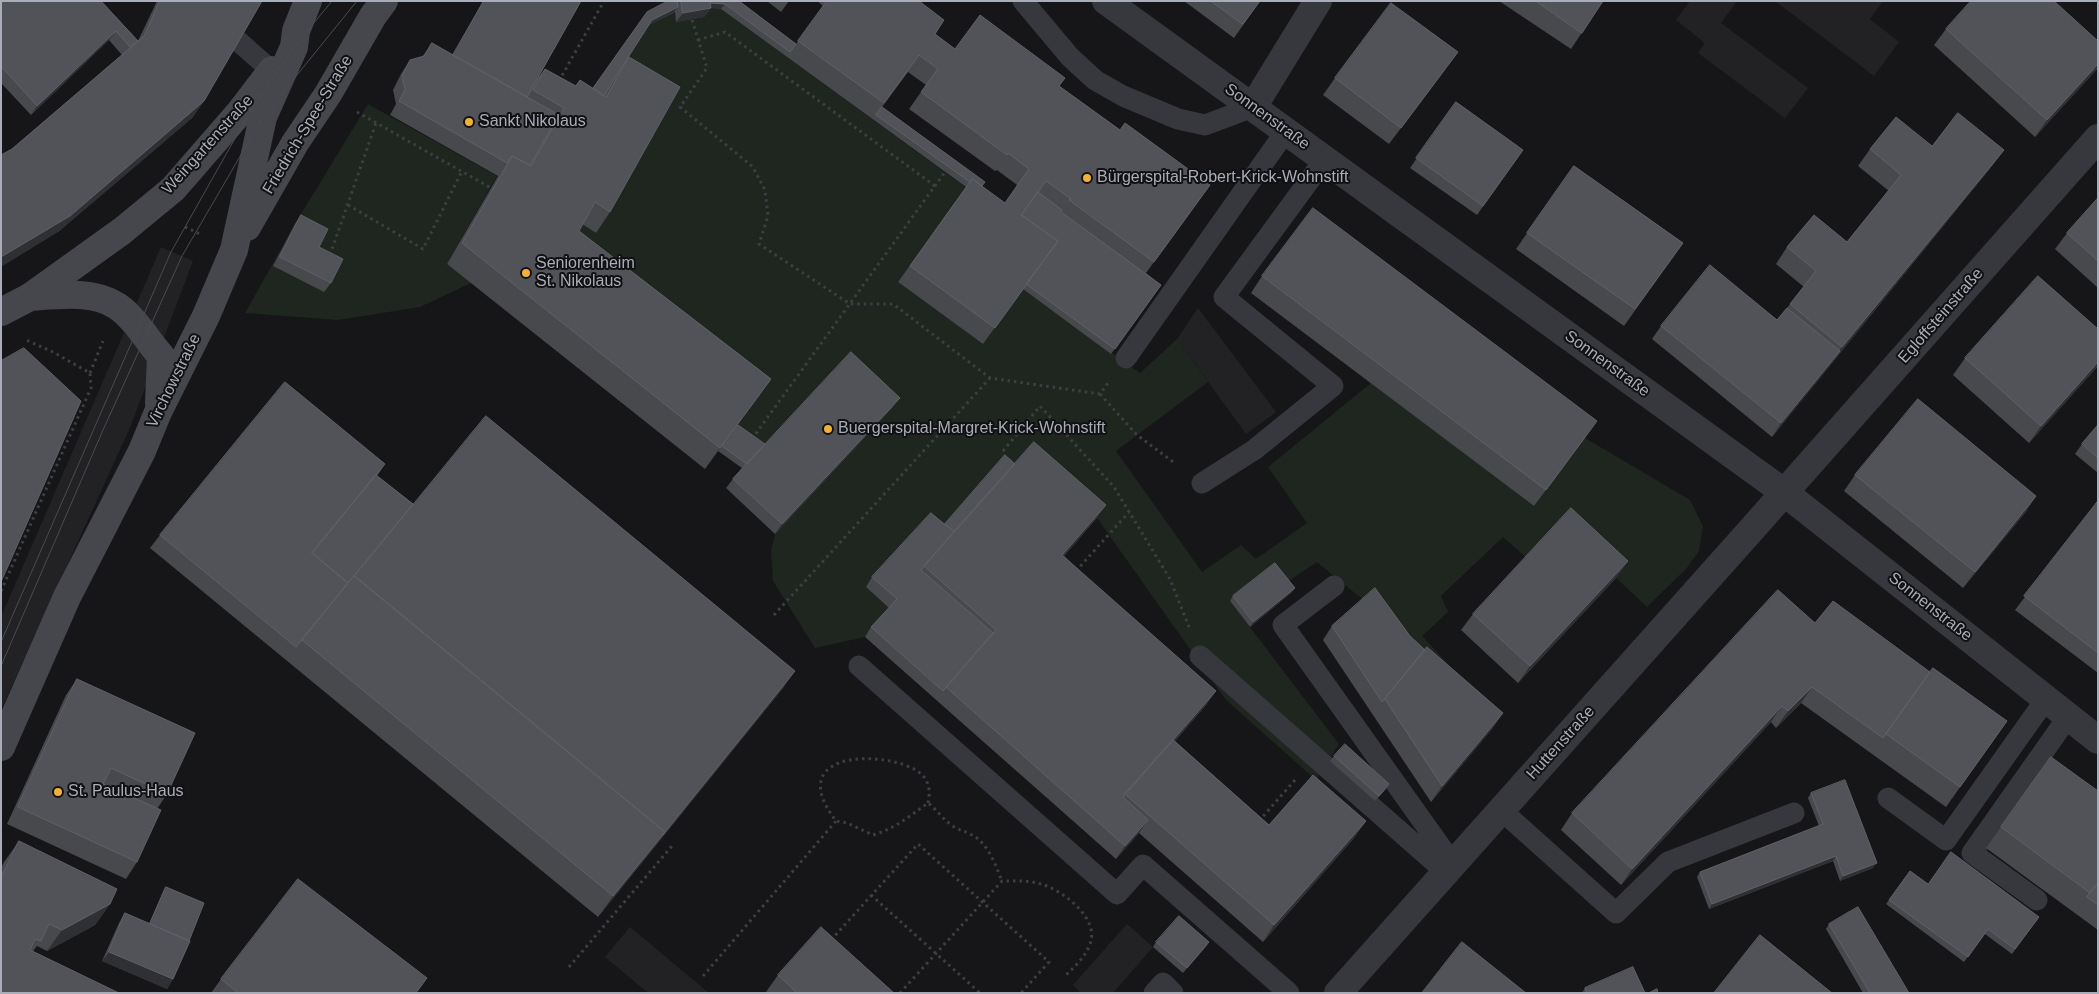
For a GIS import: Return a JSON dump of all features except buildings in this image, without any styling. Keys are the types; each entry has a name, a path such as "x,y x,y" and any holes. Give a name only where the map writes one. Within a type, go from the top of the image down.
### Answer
{"street":[{"name":"Virchowstraße","path":"1,747 67,597 142,451 158,412 206,316 234,250 263,117 294,46 296,31 308,1"},
{"name":"Friedrich-Spee-Straße","path":"234,250 295,143 328,94 373,16 384,1"},
{"name":"Sonnenstraße","path":"1106,1 1784,493 2098,740"},
{"path":"1253,107 1318,1"},
{"name":"Weingartenstraße","path":"1,312 30,297 122,231 173,189 272,72 296,31"},
{"name":"Egloffsteinstraße","path":"1784,493 2098,138"},
{"name":"Weingartenstraße","path":"30,297 65,295 99,297 118,306 138,326 161,356 158,412"},
{"name":"Huttenstraße","path":"1338,993 1784,493"}],"lane":[{"path":"1023,1 1070,57 1095,80 1123,96 1178,119 1205,125 1253,107"},
{"path":"237,40 272,72"},
{"path":"1126,358 1286,131"},
{"path":"1202,484 1254,450 1333,386 1224,297 1325,159"},
{"path":"1334,586 1283,626 1450,868"},
{"path":"1200,656 1315,757 1450,868"},
{"path":"859,666 1118,894 1143,864 1288,993"},
{"path":"1888,798 1946,840 2046,699"},
{"path":"2036,900 1972,853 2068,716"},
{"path":"1501,810 1616,913 1668,862 1794,813"},
{"path":"1154,993 1162,983 1173,993"}],"path":[{"path":"556,86 604,1"},
{"path":"692,20 707,68 680,107 753,167 765,190 768,216 759,244 850,304 893,304 990,378 1100,394 1137,435 1202,484"},
{"path":"698,40 725,32 935,186"},
{"path":"328,94 376,124 491,188"},
{"path":"326,263 376,124"},
{"path":"348,204 423,249 462,171"},
{"path":"750,441 945,172"},
{"path":"178,231 185,226 234,250"},
{"path":"1,591 91,388 90,373 53,352 18,337"},
{"path":"1100,394 1126,358"},
{"path":"774,615 990,378"},
{"path":"1003,450 1040,406 1114,487 1170,579 1200,656"},
{"path":"1074,574 1129,512"},
{"path":"1254,826 1315,757"},
{"path":"881,760 916,770 929,786 928,803 885,832 873,835 847,823 836,822 827,810 821,796 822,779 826,770 833,764 845,761 881,760"},
{"path":"928,803 949,823 961,832 973,835 984,846 992,857 1002,881"},
{"path":"703,976 836,822"},
{"path":"829,942 918,844 1049,962 1021,993"},
{"path":"569,967 672,846"},
{"path":"900,993 1002,881 1040,883 1070,900 1084,914 1092,934 1090,943 1082,960 1064,977"},
{"path":"872,895 980,993"}],"shaded area":[{"path":"1690,1 1737,1 1721,23 1808,88 1785,118 1698,53 1705,43 1676,20"},
{"path":"1775,1 1883,1 1870,19 1899,42 1874,76"},
{"path":"703,7 721,9 976,195 898,282 983,344 1023,289 1140,373 1177,339 1208,382 1116,451 1202,572 1241,545 1256,559 1307,523 1268,467 1371,383 1534,506 1585,438 1690,500 1703,526 1699,551 1686,569 1647,607 1560,525 1528,559 1503,537 1441,596 1448,612 1422,636 1468,686 1317,562 1284,584 1230,601 1339,744 1316,780 1226,700 1097,518 1025,456 937,534 866,587 890,609 865,637 815,648 773,581 771,551 775,534 762,450 735,430 756,399 564,252 581,223 596,233 614,78 649,25 674,12 677,22 704,17"},
{"path":"368,104 497,176 447,264 471,283 420,307 338,320 245,313 295,224"},
{"path":"161,247 193,261 129,430 1,710 1,617"},
{"path":"1198,308 1276,412 1246,434 1177,339"},
{"path":"1127,924 1153,947 1113,993 1081,993 1073,985"},
{"path":"630,927 709,993 648,993 605,957"}],"tram line":[{"path":"1,642 171,252 251,110 294,47 332,1"},
{"path":"1,666 103,430 182,256 263,117 357,1"}],"place":[{"name":"Sankt Nikolaus","path":"469,122"},
{"name":"Bürgerspital-Robert-Krick-Wohnstift","path":"1087,178"},
{"name":"Seniorenheim St. Nikolaus","path":"526,273"},
{"name":"Buergerspital-Margret-Krick-Wohnstift","path":"828,429"},
{"name":"St. Paulus-Haus","path":"58,792"}]}
